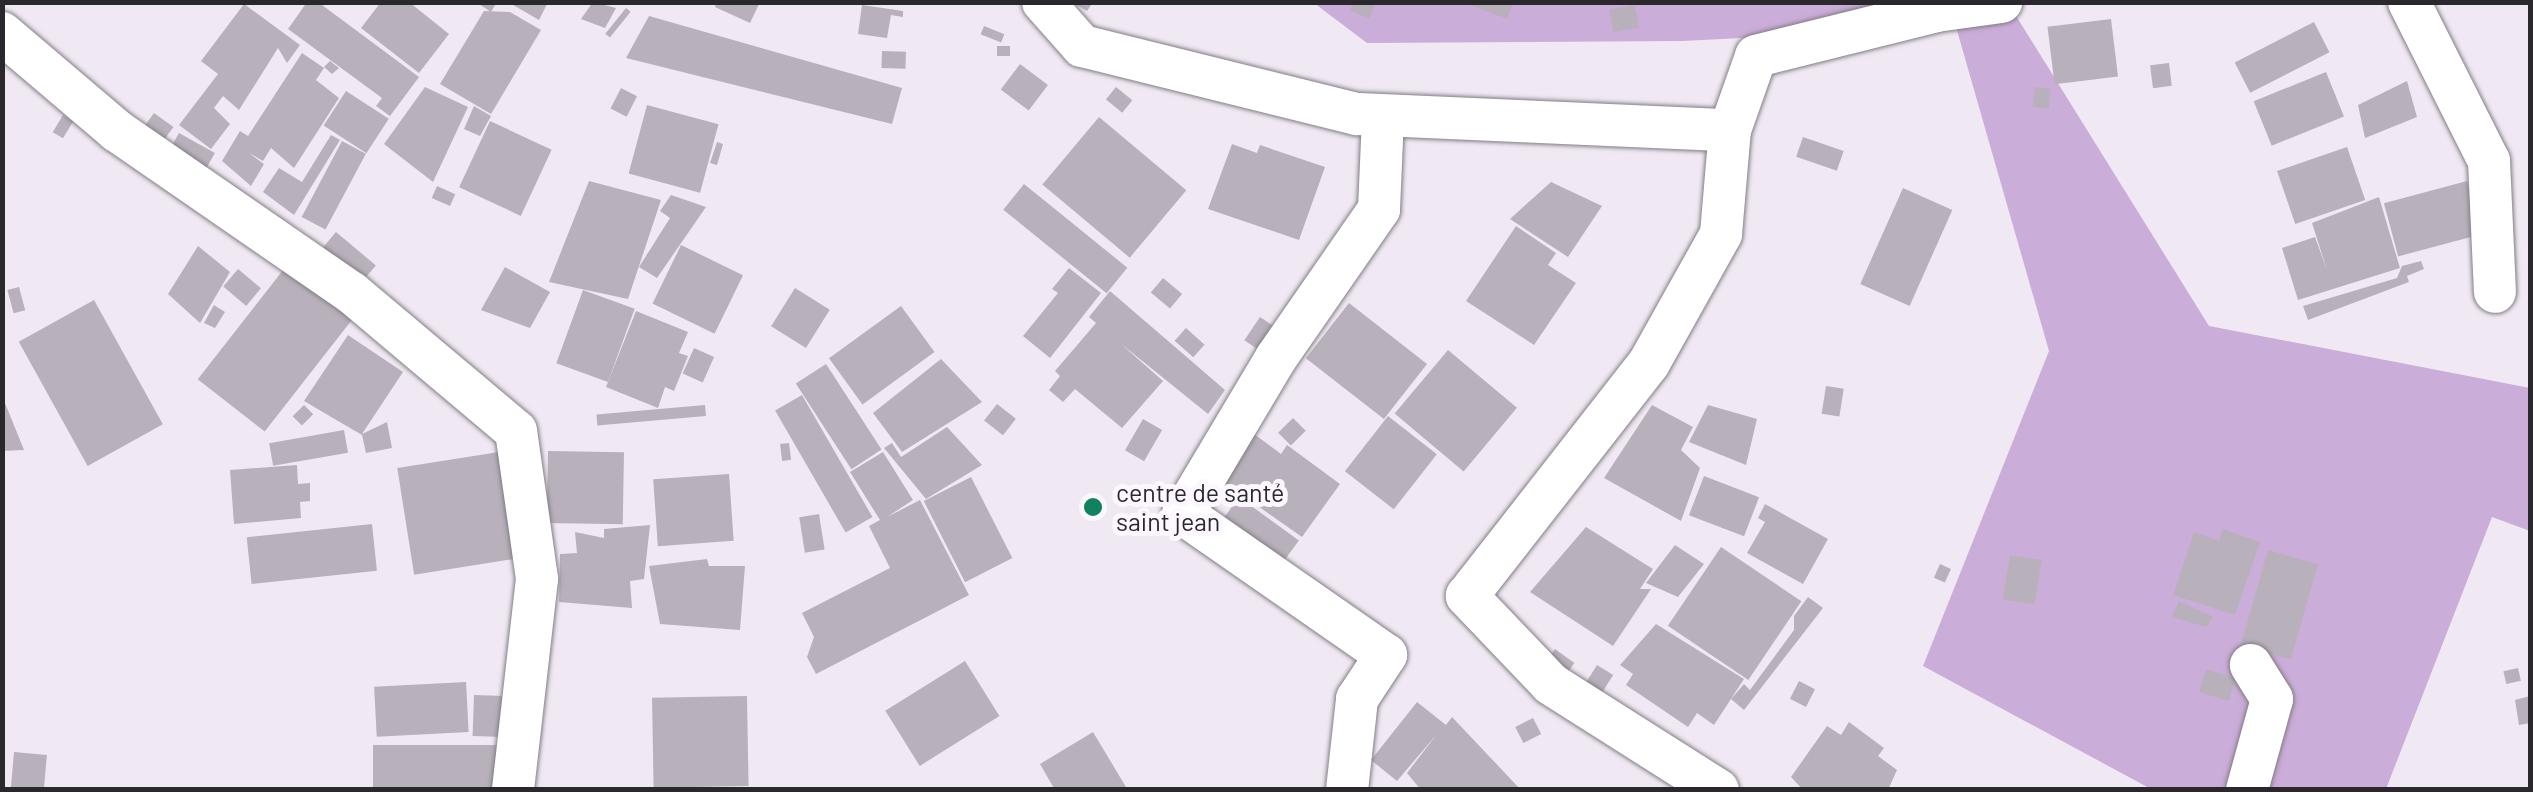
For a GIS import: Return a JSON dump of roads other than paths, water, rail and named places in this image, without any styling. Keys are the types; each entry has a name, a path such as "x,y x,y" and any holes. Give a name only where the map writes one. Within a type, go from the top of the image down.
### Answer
{"street":[{"path":"1042,2 1082,46 1383,116 1730,130"},
{"path":"1718,790 1551,684 1467,596 1650,362 1720,234 1730,130 1756,56 1936,11 2001,2"},
{"path":"2409,2 2490,161 2495,292"},
{"path":"2,33 117,132 352,293 516,431 536,580 512,790"},
{"path":"1347,790 1357,699 1386,656 1183,514 1276,358 1380,210 1383,116"},
{"path":"2247,790 2272,698 2251,665"}],"place":[{"name":"centre de santé saint jean","path":"1093,507"}]}
